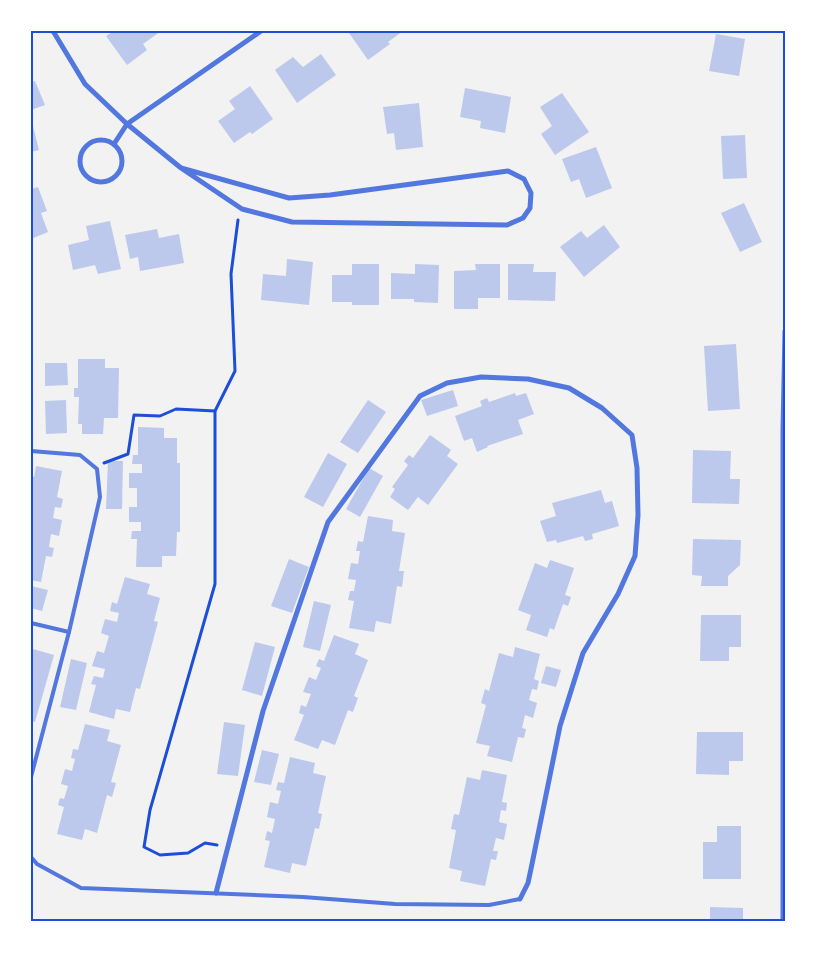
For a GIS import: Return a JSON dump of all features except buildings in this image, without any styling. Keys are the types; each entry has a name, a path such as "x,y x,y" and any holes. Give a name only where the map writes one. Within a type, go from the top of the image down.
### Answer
{"street":[{"path":"53,31 85,84 127,124 181,168 240,207 292,222 507,225 522,218 530,208 531,192 524,180 508,172 330,195 289,198 181,168"},
{"path":"114,144 127,124 261,31"},
{"path":"98,140 106,140 114,144 122,158 118,174 111,180 103,182 95,182 87,178 79,164 80,155 84,148 90,142 98,140"},
{"path":"783,922 783,412 785,331"},
{"path":"216,893 263,711 328,522 420,396 447,383 481,377 528,379 570,388 602,408 632,434 637,468 638,515 635,556 618,594 583,653 560,726 528,883 520,899"}],"lane":[{"path":"31,451 80,455 97,469 100,497 69,632 31,777"},
{"path":"31,623 69,632"},
{"path":"31,856 37,864 81,888 216,893 395,904 489,905 520,899"}],"path":[{"path":"228,847 205,842 188,853 160,855 144,847 150,810 215,584 215,411 235,371 232,274 240,207"},
{"path":"95,467 128,454 134,415 160,416 176,409 215,411"}]}
